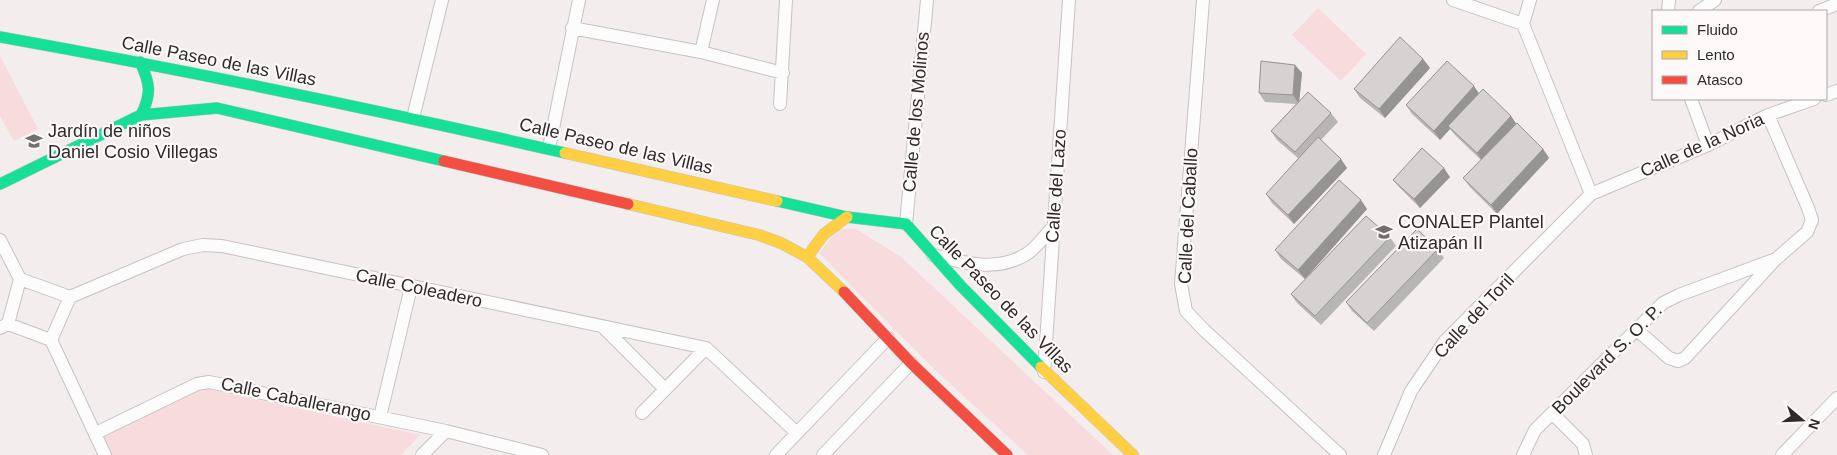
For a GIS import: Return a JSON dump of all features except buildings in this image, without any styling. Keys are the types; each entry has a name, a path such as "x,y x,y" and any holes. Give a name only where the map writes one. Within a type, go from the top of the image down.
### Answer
{"street":[{"path":"413,118 441,0"},
{"path":"549,148 579,0"},
{"path":"700,52 713,0"},
{"path":"780,104 786,0"},
{"name":"Calle de los Molinos","path":"906,224 926,0"},
{"name":"Calle del Lazo","path":"1044,372 1069,0"},
{"name":"Calle del Caballo","path":"1203,0 1181,284 1186,312 1340,455"},
{"path":"1452,0 1522,24"},
{"path":"1530,0 1522,24 1591,194"},
{"path":"1700,10 1715,0"},
{"path":"1822,10 1837,4"},
{"path":"572,28 700,52 782,74"},
{"name":"Calle Paseo de las Villas","path":"0,37 140,62 413,118 846,217 906,224 932,255 1044,372 1133,455"},
{"path":"140,62 149,80 150,90 148,104 141,115"},
{"path":"1691,100 1708,145"},
{"name":"Calle de la Noria","path":"1591,194 1708,145 1768,115 1811,100"},
{"path":"0,184 141,115 217,108 759,236 780,243 807,257 842,288 911,363 1007,455"},
{"name":"Boulevard S. O. P.","path":"1523,455 1535,430 1662,303 1776,259 1807,232 1812,220 1768,115"},
{"name":"Calle del Toril","path":"1384,455 1411,391 1445,341 1591,194"},
{"path":"807,257 824,232 833,224 846,217"},
{"path":"932,255 969,264 1003,264 1027,254 1053,227"},
{"path":"0,240 20,279 70,297 51,340"},
{"name":"Calle Coleadero","path":"70,297 183,249 203,245 222,246 706,348"},
{"path":"1637,330 1669,358 1678,361 1685,358 1776,259"},
{"path":"20,279 4,326 51,340 105,455"},
{"path":"380,417 411,287"},
{"path":"604,328 665,389"},
{"path":"776,455 888,338"},
{"path":"642,413 706,348 797,433"},
{"path":"823,455 911,363"},
{"name":"Calle Caballerango","path":"96,433 197,384 209,382 446,431 542,455"},
{"path":"1782,455 1837,398"},
{"path":"1552,413 1583,444 1586,455"},
{"path":"422,455 446,431"}],"shaded area":[{"path":"1318,8 1366,54 1341,81 1292,35"},
{"path":"0,56 38,129 14,141 0,116"},
{"path":"838,229 856,229 901,257 1113,455 1028,455 933,368 819,253"},
{"path":"203,388 420,435 401,455 110,455 103,438 105,432"}],"traffic: fast":[{"path":"0,37 284,92 565,153"},
{"path":"140,62 148,82 147,101 141,115"},
{"path":"0,184 141,115 217,108 444,161"},
{"path":"777,201 847,217 906,224 960,285 1041,367"}],"traffic: slow":[{"path":"565,153 777,201"},
{"path":"628,204 759,235 781,243 807,257 844,292"},
{"path":"807,257 824,234 847,217"},
{"path":"1041,367 1133,455"}],"traffic: jam":[{"path":"444,161 628,204"},
{"path":"844,292 911,363 1007,455"}],"place":[{"name":"Jardín de niños Daniel Cosio Villegas","path":"34,141"},
{"name":"CONALEP Plantel Atizapán II","path":"1384,232"}]}
